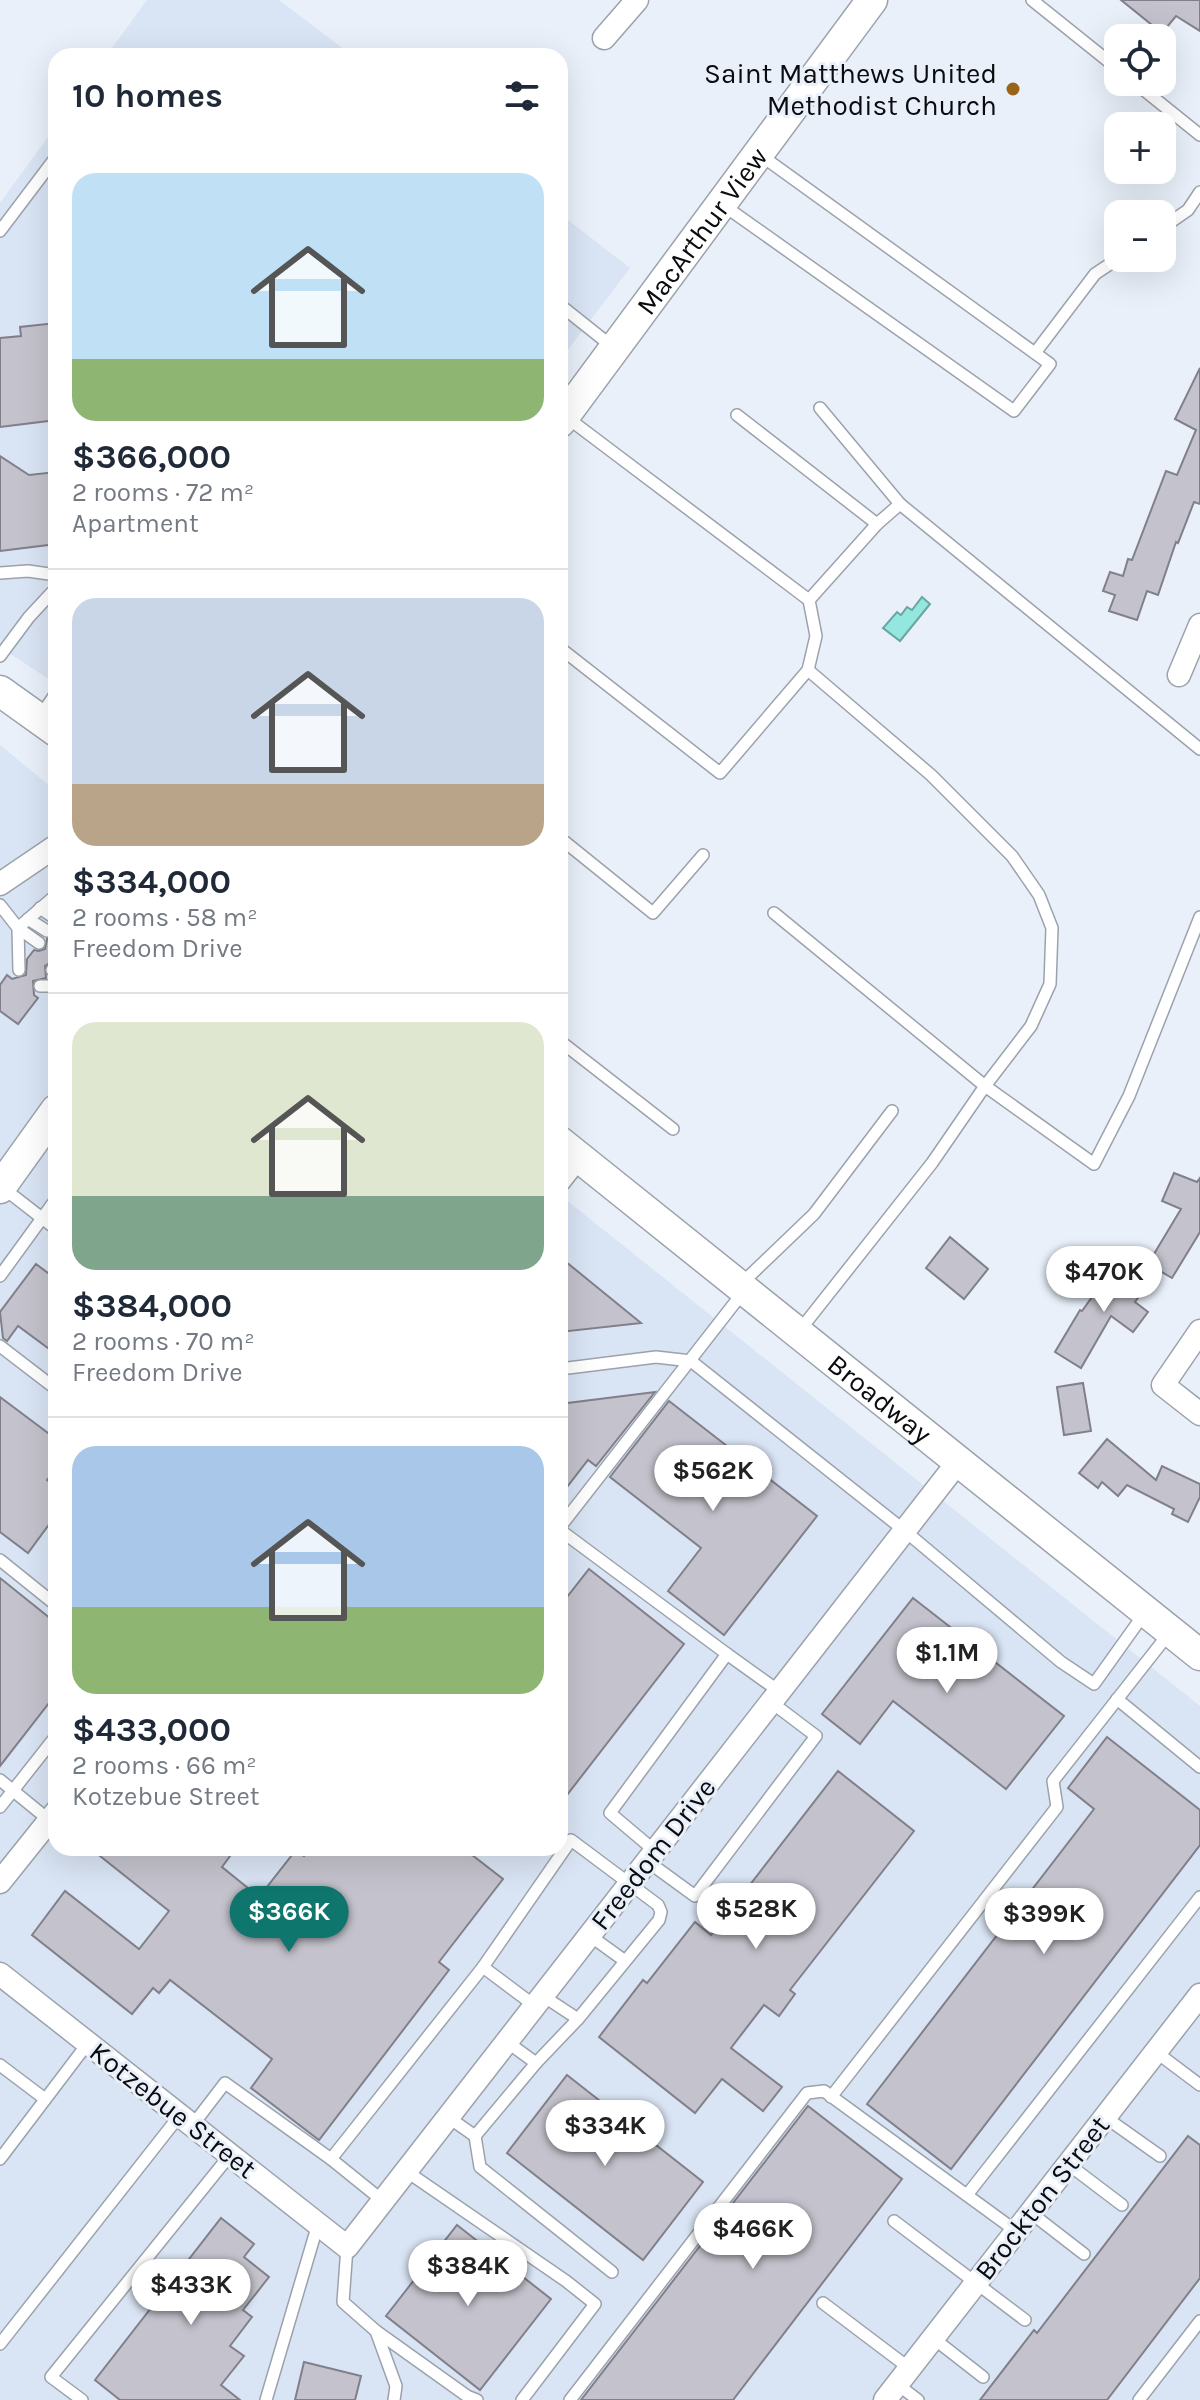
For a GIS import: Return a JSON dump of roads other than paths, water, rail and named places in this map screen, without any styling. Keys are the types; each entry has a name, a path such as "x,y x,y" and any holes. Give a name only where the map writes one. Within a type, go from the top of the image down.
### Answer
{"main road":[{"name":"MacArthur View","path":"568,411 872,0"},
{"path":"0,691 47,725"},
{"path":"0,1187 48,1121"},
{"name":"Broadway","path":"568,1161 743,1286 1200,1655"}],"street":[{"path":"604,38 637,0"},
{"path":"1179,675 1200,625"},
{"path":"0,884 48,851"},
{"path":"1200,1331 1163,1385 1200,1414"},
{"name":"Freedom Drive","path":"347,2247 958,1462"},
{"path":"0,1882 48,1822"},
{"name":"Kotzebue Street","path":"0,1974 347,2247"},
{"name":"Brockton Street","path":"897,2384 1156,2052 1198,2003"}],"lane":[{"path":"1032,0 1104,58"},
{"path":"1151,96 1200,135"},
{"path":"721,203 1014,411 1050,364 758,154"},
{"path":"0,231 48,168"},
{"path":"1176,218 1188,210 1200,192"},
{"path":"1035,353 1095,274 1104,268"},
{"path":"568,311 614,348"},
{"path":"820,408 900,504 1200,749"},
{"path":"737,415 877,524"},
{"path":"568,423 622,458 809,600 816,636 808,670 720,773 568,654"},
{"path":"809,600 877,524 900,504"},
{"path":"0,573 28,571 48,574"},
{"path":"0,656 48,597"},
{"path":"799,1332 932,1163 1031,1026 1050,984 1052,928 1039,895 1012,856 931,775 808,670"},
{"path":"568,848 653,913 703,855"},
{"path":"19,970 18,928 48,902"},
{"path":"0,905 18,928 39,943"},
{"path":"40,908 48,914"},
{"path":"774,913 985,1086 1094,1164 1129,1096 1200,917"},
{"path":"28,919 47,931"},
{"path":"18,947 30,955"},
{"path":"40,986 48,986"},
{"path":"568,1047 673,1129"},
{"path":"568,1518 691,1361 743,1286 814,1214 892,1111"},
{"path":"0,1187 48,1223"},
{"path":"0,1276 48,1210"},
{"path":"0,1346 48,1383"},
{"path":"568,1368 656,1357 691,1361 905,1531 1061,1662 1094,1684 1145,1612"},
{"path":"568,1534 727,1654 816,1736 695,1896 610,1813 727,1654"},
{"path":"0,1560 48,1599"},
{"path":"831,2097 1057,1807 1053,1781 1170,1632"},
{"path":"1117,1699 1200,1767"},
{"path":"0,1807 48,1746"},
{"path":"0,1780 48,1813"},
{"path":"475,2136 536,2063 578,2019 659,1920 661,1912 658,1905 571,1840 568,1844"},
{"path":"331,2159 483,1967 560,1856"},
{"path":"967,2195 1200,1897"},
{"path":"589,1935 625,1961"},
{"path":"483,1967 539,2001 578,2019"},
{"path":"507,2042 536,2063"},
{"path":"0,2159 88,2043"},
{"path":"1156,2052 1200,2085"},
{"path":"0,2065 45,2099"},
{"path":"0,2344 186,2120 225,2083 331,2159 383,2201"},
{"path":"570,2400 807,2093 824,2091 1016,2231"},
{"path":"448,2117 475,2136 480,2167 612,2272"},
{"path":"1105,2117 1160,2156"},
{"path":"82,2400 51,2377 230,2155"},
{"path":"1068,2164 1122,2205"},
{"path":"406,2171 595,2304 522,2400"},
{"path":"1031,2213 1084,2254"},
{"path":"894,2221 1025,2320"},
{"path":"266,2400 318,2224"},
{"path":"347,2247 343,2302 376,2331 477,2400"},
{"path":"823,2303 897,2384 918,2400"},
{"path":"1139,2400 1200,2321"},
{"path":"376,2331 396,2386 394,2400"},
{"path":"933,2338 983,2377"}],"place":[{"name":"Saint Matthews United Methodist Church","path":"1013,89"}]}
